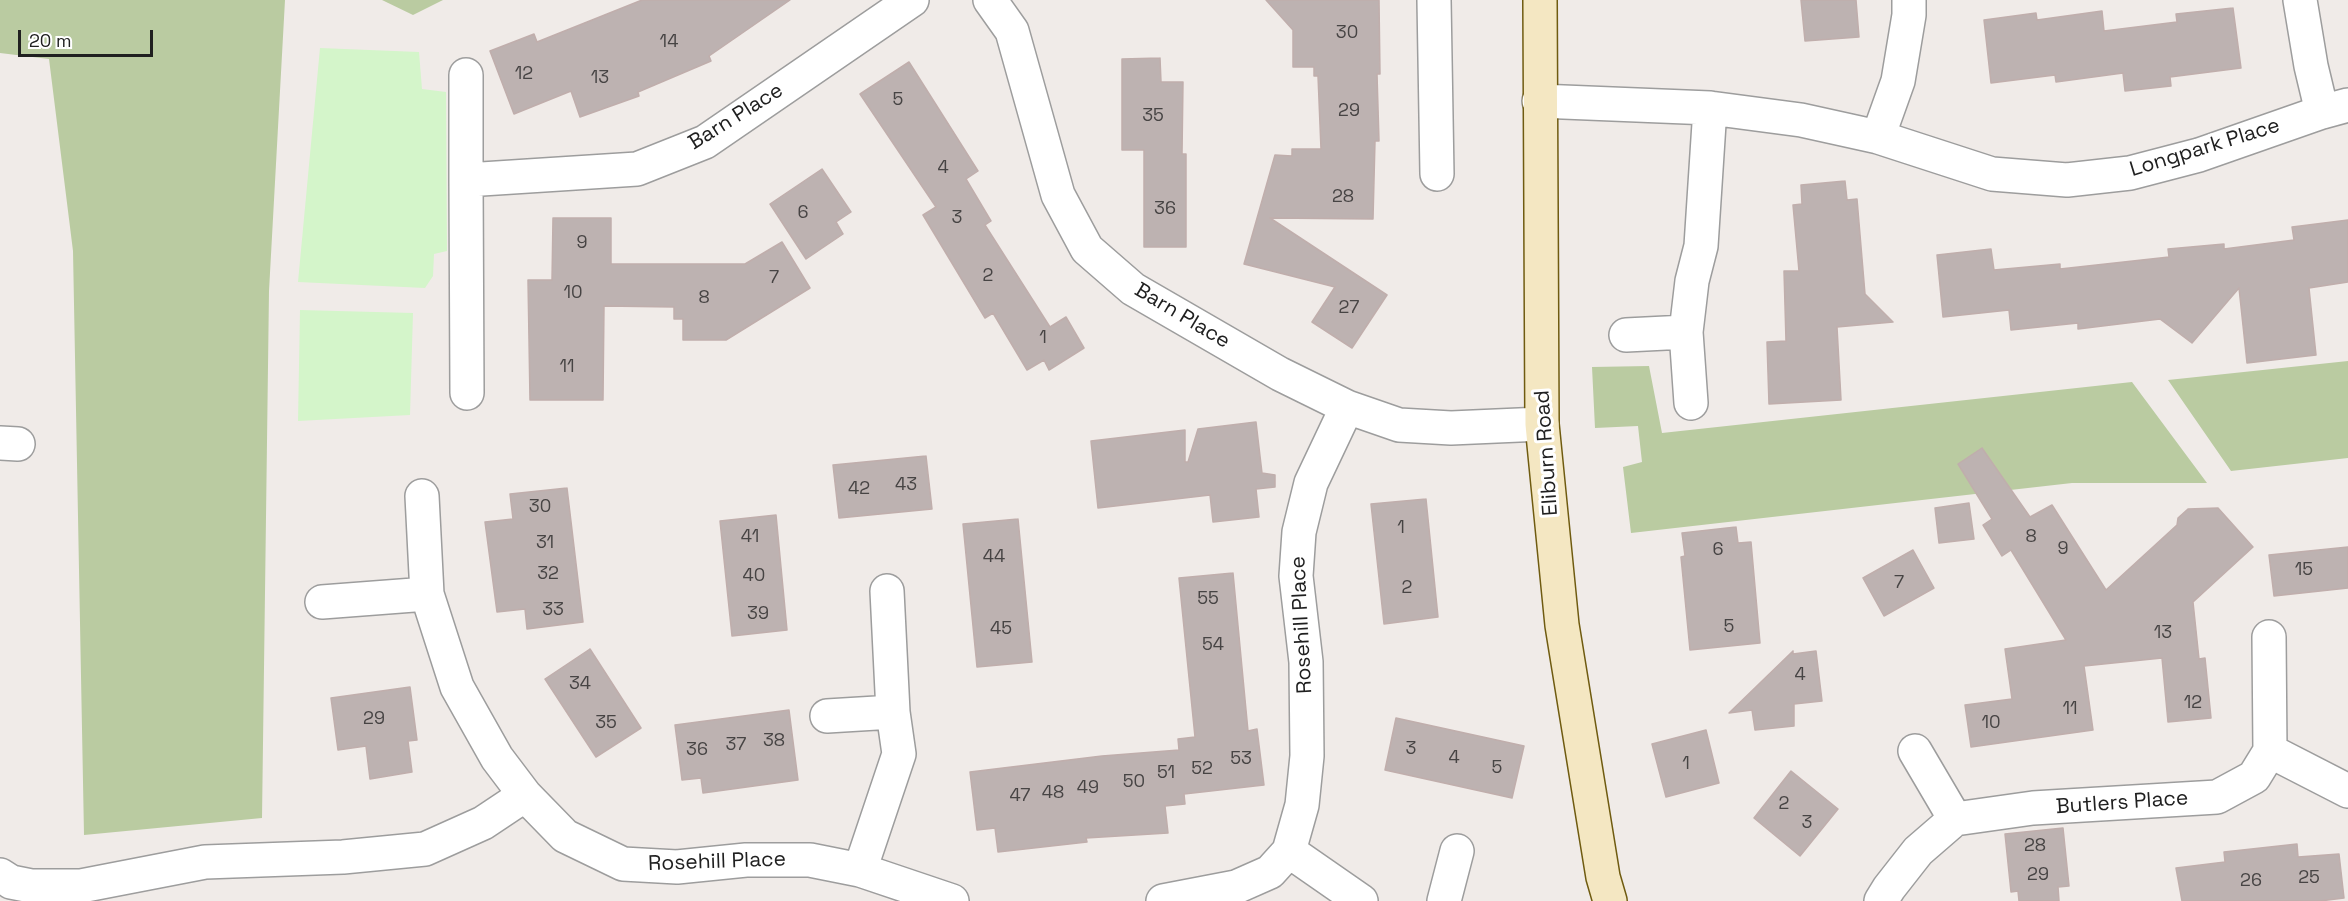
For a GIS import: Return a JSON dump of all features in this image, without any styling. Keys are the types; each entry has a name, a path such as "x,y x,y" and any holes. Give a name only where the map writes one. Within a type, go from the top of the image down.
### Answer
{"street":[{"name":"Barn Place","path":"466,180 637,169 705,142 912,0"},
{"name":"Barn Place","path":"990,0 1012,31 1058,195 1088,249 1133,289 1280,374 1347,407 1399,425 1451,428 1542,424"},
{"path":"1434,0 1437,174"},
{"name":"Eliburn Road","path":"1540,0 1542,424 1562,625 1602,877 1610,901"},
{"path":"1878,137 1898,81 1909,15 1909,0"},
{"name":"Longpark Place","path":"1539,101 1710,108 1802,120 1878,137 1992,174 2067,180 2130,173 2187,158 2335,109 2300,0"},
{"path":"466,75 467,393"},
{"path":"1691,403 1686,332 1692,281 1701,246 1710,108"},
{"path":"1626,335 1686,332"},
{"name":"Rosehill Place","path":"1163,901 1236,887 1270,872 1289,851 1302,804 1307,756 1306,662 1296,576 1299,532 1311,483 1347,407"},
{"name":"Rosehill Place","path":"422,496 427,594 457,687 497,758 525,795 565,836 623,864 677,867 746,860 810,860 860,870 952,901"},
{"path":"860,870 899,754 893,712 887,591"},
{"path":"322,602 427,594"},
{"path":"2269,637 2270,751 2348,791"},
{"path":"827,716 893,712"},
{"path":"1881,901 1918,851 1955,819 1915,751"},
{"name":"Butlers Place","path":"1955,819 2033,808 2217,797 2254,777 2270,751"},
{"path":"0,875 11,882 31,886 81,886 205,862 344,857 424,849 483,823 525,795"},
{"path":"1289,851 1361,901"},
{"path":"1444,901 1457,851"}],"green space":[{"path":"0,0 285,0 269,291 262,818 84,835 73,251 49,59 0,53"},
{"path":"382,0 443,0 413,15"},
{"path":"320,48 419,52 422,89 446,92 447,251 434,254 433,276 425,288 298,282"},
{"path":"300,310 413,313 410,415 298,421"},
{"path":"2348,361 2348,458 2231,471 2168,380"},
{"path":"1649,366 1662,433 2132,382 2207,483 2072,483 1631,533 1623,467 1642,462 1638,426 1595,428 1592,367"}],"building":[{"path":"642,0 790,0 709,56 711,61 638,92 639,96 580,117 571,91 514,114 490,51 534,34 537,42"},
{"path":"1266,0 1379,0 1380,74 1377,74 1379,141 1375,141 1373,219 1270,218 1387,295 1352,348 1312,322 1335,287 1244,264 1275,155 1292,156 1292,149 1321,149 1318,76 1314,76 1314,67 1293,67 1293,30"},
{"path":"1801,0 1856,0 1859,37 1805,41"},
{"path":"2233,8 2241,68 2170,77 2171,86 2125,91 2123,73 2056,82 2055,75 1991,83 1984,20 2036,13 2037,20 2102,11 2104,31 2177,22 2176,14"},
{"path":"1160,58 1161,82 1183,82 1182,154 1186,154 1186,247 1144,247 1144,150 1122,150 1122,59"},
{"path":"909,62 978,171 966,179 991,221 985,225 1050,327 1066,317 1084,348 1049,370 1044,360 1027,370 993,313 985,318 923,215 936,207 860,94"},
{"path":"822,169 851,212 836,222 843,234 806,259 770,204"},
{"path":"1845,181 1847,200 1857,199 1865,294 1893,322 1837,327 1841,400 1769,404 1767,342 1786,341 1784,271 1799,271 1793,205 1802,204 1801,185"},
{"path":"553,218 611,218 611,264 745,264 782,242 810,288 726,340 683,340 683,319 674,319 674,307 604,306 603,400 530,400 528,280 552,280"},
{"path":"2348,220 2348,282 2309,288 2316,355 2247,363 2239,288 2192,343 2160,319 2078,329 2078,323 2011,330 2009,310 1943,317 1937,255 1991,249 1994,270 2060,264 2060,269 2169,257 2168,249 2224,244 2224,249 2294,240 2292,227"},
{"path":"1256,422 1262,473 1275,475 1275,487 1256,489 1259,517 1213,522 1210,495 1098,508 1091,441 1185,430 1185,462 1188,462 1198,429"},
{"path":"1982,448 2030,517 2052,505 2106,590 2177,525 2178,518 2188,509 2218,508 2253,547 2193,602 2199,659 2205,658 2211,718 2168,722 2162,658 2084,666 2093,730 1971,747 1965,705 2012,699 2005,649 2066,640 2011,550 2002,556 1983,525 1992,519 1958,464"},
{"path":"926,456 932,509 839,518 833,465"},
{"path":"567,488 583,622 527,629 525,609 497,612 485,522 513,519 510,494"},
{"path":"1426,499 1438,617 1384,624 1371,504"},
{"path":"1969,503 1974,539 1939,543 1935,508"},
{"path":"776,515 787,630 732,636 720,521"},
{"path":"1018,519 1032,662 977,667 963,524"},
{"path":"1736,527 1738,543 1751,542 1760,643 1690,650 1681,557 1685,556 1682,533"},
{"path":"2348,547 2348,588 2274,596 2269,555"},
{"path":"1913,550 1934,588 1884,616 1863,578"},
{"path":"1233,573 1248,731 1257,729 1264,785 1184,794 1185,804 1165,806 1168,833 1086,838 1087,842 998,852 995,828 977,830 970,772 1102,756 1179,750 1178,739 1195,737 1179,578"},
{"path":"590,649 641,728 596,757 545,679"},
{"path":"1793,651 1793,654 1816,651 1822,701 1794,704 1794,726 1755,730 1752,710 1729,713"},
{"path":"410,687 417,740 408,741 412,772 370,779 366,746 338,750 331,698"},
{"path":"789,710 798,780 703,793 701,778 682,780 675,725"},
{"path":"1396,718 1524,746 1512,798 1385,770"},
{"path":"1706,730 1719,783 1666,797 1652,744"},
{"path":"1791,771 1838,809 1800,856 1754,818"},
{"path":"2063,828 2069,886 2058,887 2059,901 2019,901 2018,891 2011,892 2005,834"},
{"path":"2297,844 2298,857 2339,854 2344,898 2320,901 2182,901 2176,868 2225,862 2224,852"}]}
